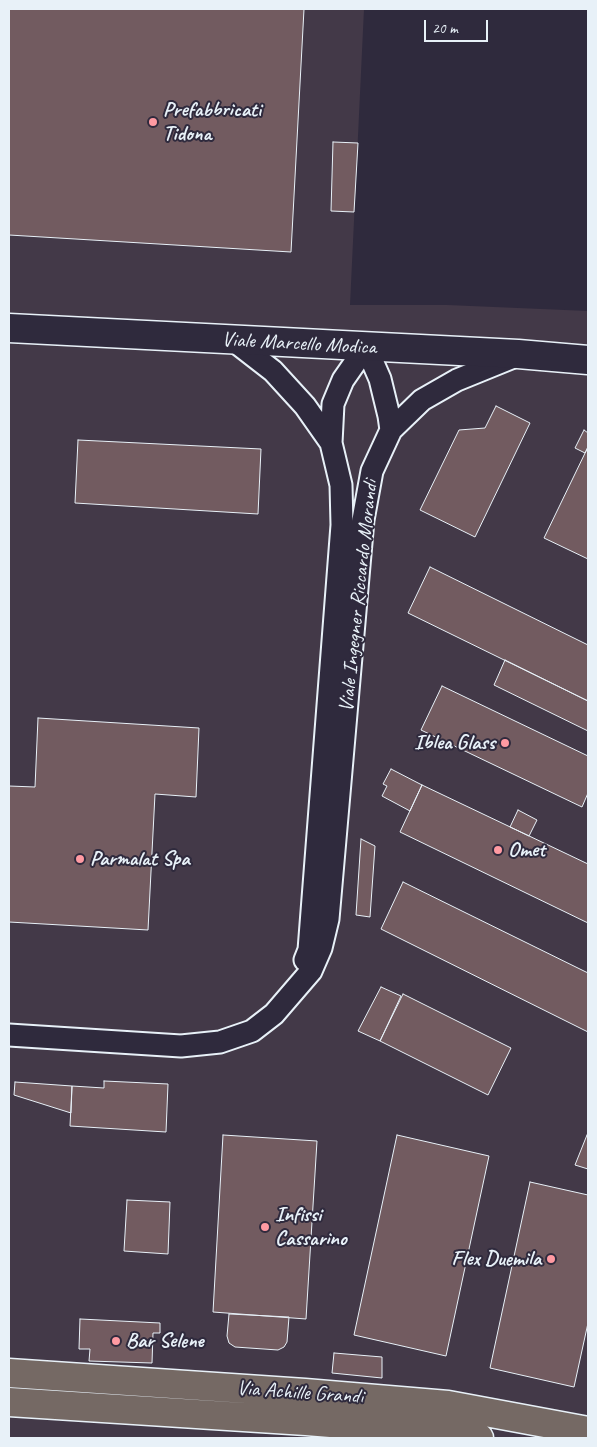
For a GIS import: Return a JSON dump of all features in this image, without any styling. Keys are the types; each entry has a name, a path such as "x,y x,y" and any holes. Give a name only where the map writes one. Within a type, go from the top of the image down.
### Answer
{"main road":[{"name":"Via Achille Grandi","path":"9,1373 305,1392 448,1405 588,1431"},
{"name":"Via Achille Grandi","path":"9,1402 306,1421 454,1433 479,1438"}],"street":[{"name":"Viale Marcello Modica","path":"9,328 366,348 518,354 588,360"},
{"path":"233,340 273,371 306,406 332,444"},
{"path":"366,348 380,379 390,416 391,430"},
{"name":"Viale Ingegner Riccardo Morandi","path":"293,993 309,950 342,525 341,485 332,444 333,404 344,380 366,348"},
{"path":"391,430 422,400 457,380 518,354"},
{"name":"Viale Ingegner Riccardo Morandi","path":"9,1035 181,1046 220,1042 252,1031 274,1014 311,971 322,948 328,919 363,520 372,471 391,430"}],"shaded area":[{"path":"9,9 364,9 350,305 447,305 588,311 588,1438 9,1438"}],"building":[{"name":"Prefabbricati Tidona","path":"9,9 304,9 291,252 9,235"},
{"path":"333,142 358,143 354,212 331,211"},
{"path":"496,406 530,423 475,537 420,510 459,430 485,428"},
{"path":"584,430 588,433 588,447 585,453 575,448"},
{"path":"78,440 261,449 258,514 75,503"},
{"path":"588,447 588,559 544,538"},
{"path":"430,567 588,645 588,701 408,613"},
{"path":"505,660 588,701 588,731 494,685"},
{"name":"Iblea Glass","path":"442,686 588,756 588,793 582,807 421,730"},
{"name":"Parmalat Spa","path":"38,718 199,728 196,797 155,794 148,930 9,922 9,786 35,787"},
{"path":"391,769 422,785 410,811 382,796 387,786 383,784"},
{"name":"Omet","path":"422,785 588,864 588,923 400,832"},
{"path":"518,810 537,820 529,836 510,827"},
{"path":"361,839 375,846 370,917 356,915"},
{"path":"403,882 588,973 588,1032 381,929"},
{"path":"381,987 401,996 380,1041 358,1031"},
{"path":"403,994 511,1048 488,1095 380,1041"},
{"path":"104,1081 168,1084 166,1132 70,1126 72,1086 104,1088"},
{"path":"15,1082 72,1086 71,1113 14,1095"},
{"name":"Infissi Cassarino","path":"223,1135 317,1141 306,1319 213,1312"},
{"path":"397,1135 489,1156 446,1356 354,1335"},
{"path":"588,1135 588,1169 575,1165"},
{"name":"Flex Duemila","path":"530,1182 588,1195 588,1323 574,1387 490,1368"},
{"path":"127,1200 170,1202 168,1254 124,1251"},
{"path":"229,1314 289,1317 287,1342 284,1347 278,1350 235,1347 229,1343 227,1336"},
{"name":"Bar Selene","path":"80,1319 160,1323 160,1333 153,1333 152,1363 89,1361 90,1349 79,1349"},
{"path":"334,1353 382,1357 382,1378 332,1373"}],"place":[{"name":"Prefabbricati Tidona","path":"153,122"},
{"name":"Iblea Glass","path":"505,743"},
{"name":"Omet","path":"498,850"},
{"name":"Parmalat Spa","path":"80,859"},
{"name":"Infissi Cassarino","path":"265,1227"},
{"name":"Flex Duemila","path":"551,1259"},
{"name":"Bar Selene","path":"116,1341"}]}
